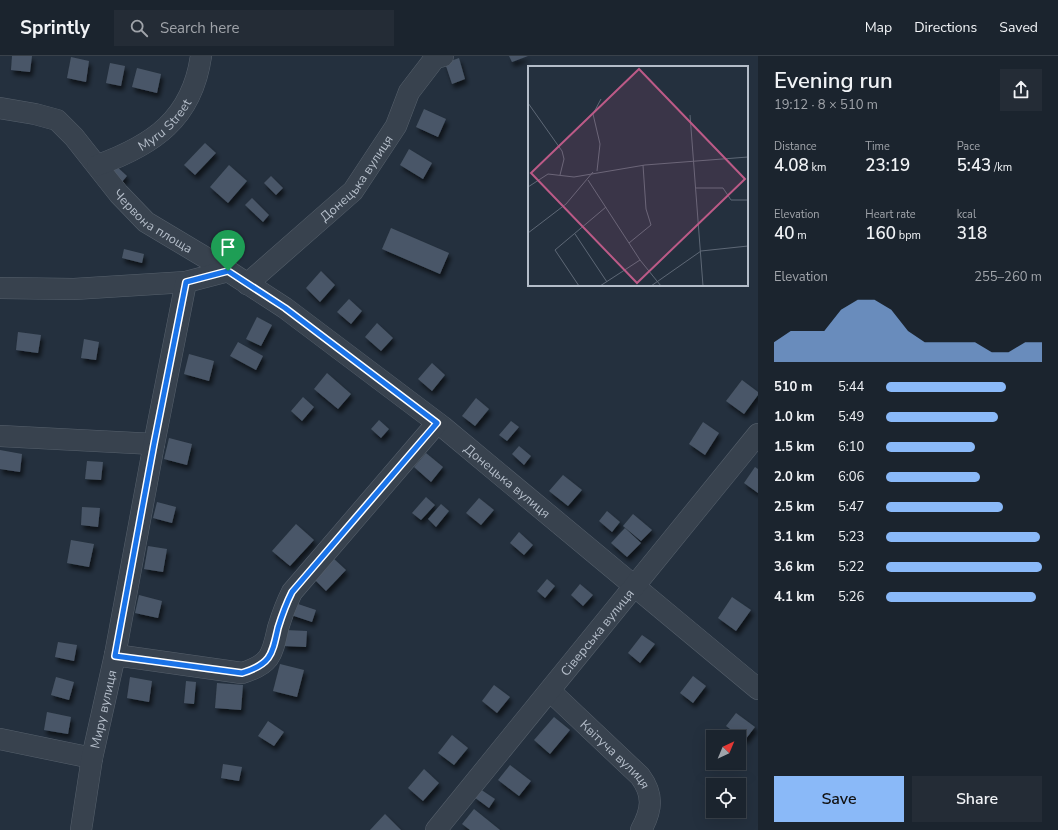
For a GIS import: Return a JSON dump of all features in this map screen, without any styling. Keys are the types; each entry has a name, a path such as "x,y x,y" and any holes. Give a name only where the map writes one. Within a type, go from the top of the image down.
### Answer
{"street":[{"name":"Myru Street","path":"98,165 128,154 154,138 174,122 193,86 201,56"},
{"name":"Донецька вулиця","path":"247,284 353,191 396,126 410,92 435,58 443,56"},
{"name":"Червона площа","path":"0,108 35,114 57,120 74,136 119,194 146,222 228,271"},
{"name":"Донецька вулиця","path":"228,271 285,308 437,423 758,689"},
{"path":"0,288 74,289 186,282 228,271"},
{"name":"Миру вулиця","path":"81,830 92,758 115,656 154,444 186,282"},
{"path":"115,656 242,673 260,666 275,647 284,607 292,592 437,423"},
{"name":"Сіверська вулиця","path":"436,830 758,434"},
{"path":"0,436 154,444"},
{"name":"Квітуча вулиця","path":"550,691 640,776 648,786 651,802 645,822 640,830"},
{"path":"0,739 92,758"}],"building":[{"path":"12,56 32,56 30,72 11,70"},
{"path":"509,56 528,56 512,62"},
{"path":"71,57 89,61 86,82 67,78"},
{"path":"459,58 465,79 452,84 445,63"},
{"path":"110,63 125,66 121,86 106,83"},
{"path":"137,68 161,74 157,93 132,87"},
{"path":"424,109 446,119 438,137 416,127"},
{"path":"205,143 216,153 195,175 184,165"},
{"path":"409,149 432,163 423,179 400,165"},
{"path":"115,165 127,176 121,183 109,172"},
{"path":"229,165 247,181 228,203 210,187"},
{"path":"271,176 283,188 276,195 264,183"},
{"path":"252,198 269,215 263,222 245,205"},
{"path":"391,228 449,253 440,274 382,249"},
{"path":"124,249 144,254 142,263 122,258"},
{"path":"321,271 335,285 320,302 306,288"},
{"path":"349,299 362,311 351,324 337,312"},
{"path":"257,317 272,325 261,346 246,339"},
{"path":"377,323 393,338 381,351 365,337"},
{"path":"18,332 41,335 38,353 16,350"},
{"path":"84,339 99,342 96,360 81,358"},
{"path":"238,342 263,356 256,370 230,356"},
{"path":"189,354 214,361 209,381 184,374"},
{"path":"432,363 445,375 432,391 418,379"},
{"path":"327,373 351,394 338,409 314,389"},
{"path":"742,380 758,392 758,395 744,414 726,401"},
{"path":"303,397 314,407 302,421 291,411"},
{"path":"476,398 489,409 475,426 462,416"},
{"path":"379,420 389,429 381,438 371,429"},
{"path":"511,421 519,427 507,441 499,435"},
{"path":"703,422 719,433 705,455 689,444"},
{"path":"169,438 192,444 187,465 164,459"},
{"path":"519,446 531,456 524,465 512,454"},
{"path":"0,450 22,454 20,472 0,469"},
{"path":"426,453 443,467 431,482 414,467"},
{"path":"87,461 103,462 101,480 85,479"},
{"path":"755,467 758,469 758,493 744,483"},
{"path":"563,475 582,490 568,506 549,491"},
{"path":"426,497 435,505 421,520 412,513"},
{"path":"479,498 494,510 481,525 466,513"},
{"path":"157,502 176,507 172,523 153,518"},
{"path":"441,504 449,511 436,527 428,519"},
{"path":"82,507 100,508 98,527 81,525"},
{"path":"607,511 620,522 612,532 599,521"},
{"path":"633,514 652,530 641,541 623,526"},
{"path":"296,524 314,540 290,566 272,551"},
{"path":"625,528 641,543 627,557 611,543"},
{"path":"519,532 533,545 524,555 510,543"},
{"path":"71,540 94,544 89,567 67,563"},
{"path":"148,546 167,549 163,572 144,569"},
{"path":"333,558 346,570 326,591 313,578"},
{"path":"547,579 555,586 545,598 537,591"},
{"path":"580,584 593,595 583,606 571,595"},
{"path":"139,595 162,601 158,618 135,613"},
{"path":"732,597 751,610 736,631 718,618"},
{"path":"292,602 316,610 312,622 288,614"},
{"path":"285,630 307,631 306,647 284,646"},
{"path":"642,635 655,644 640,663 628,653"},
{"path":"58,642 77,645 74,661 55,657"},
{"path":"280,664 304,670 297,697 273,691"},
{"path":"693,676 706,686 693,703 680,693"},
{"path":"56,677 74,682 69,700 51,695"},
{"path":"130,677 152,681 149,702 127,698"},
{"path":"186,681 196,682 194,704 184,703"},
{"path":"217,683 243,685 241,710 215,708"},
{"path":"494,685 510,697 497,713 482,701"},
{"path":"47,712 71,717 68,734 44,730"},
{"path":"736,713 755,727 746,739 746,730 731,730 726,726"},
{"path":"554,717 570,730 550,754 534,740"},
{"path":"268,721 284,732 274,746 258,736"},
{"path":"452,735 468,748 454,765 438,753"},
{"path":"223,764 242,767 239,781 221,778"},
{"path":"510,765 531,781 519,796 498,780"},
{"path":"424,769 439,783 423,801 408,788"},
{"path":"480,789 495,799 489,808 474,797"},
{"path":"474,809 500,830 470,830 462,824"},
{"path":"385,814 401,830 370,830"}],"route":[{"path":"228,271 285,308 437,423 292,592 284,607 278,628 275,647 264,662 256,668 242,673 115,656 154,444 186,282 228,271"}]}
